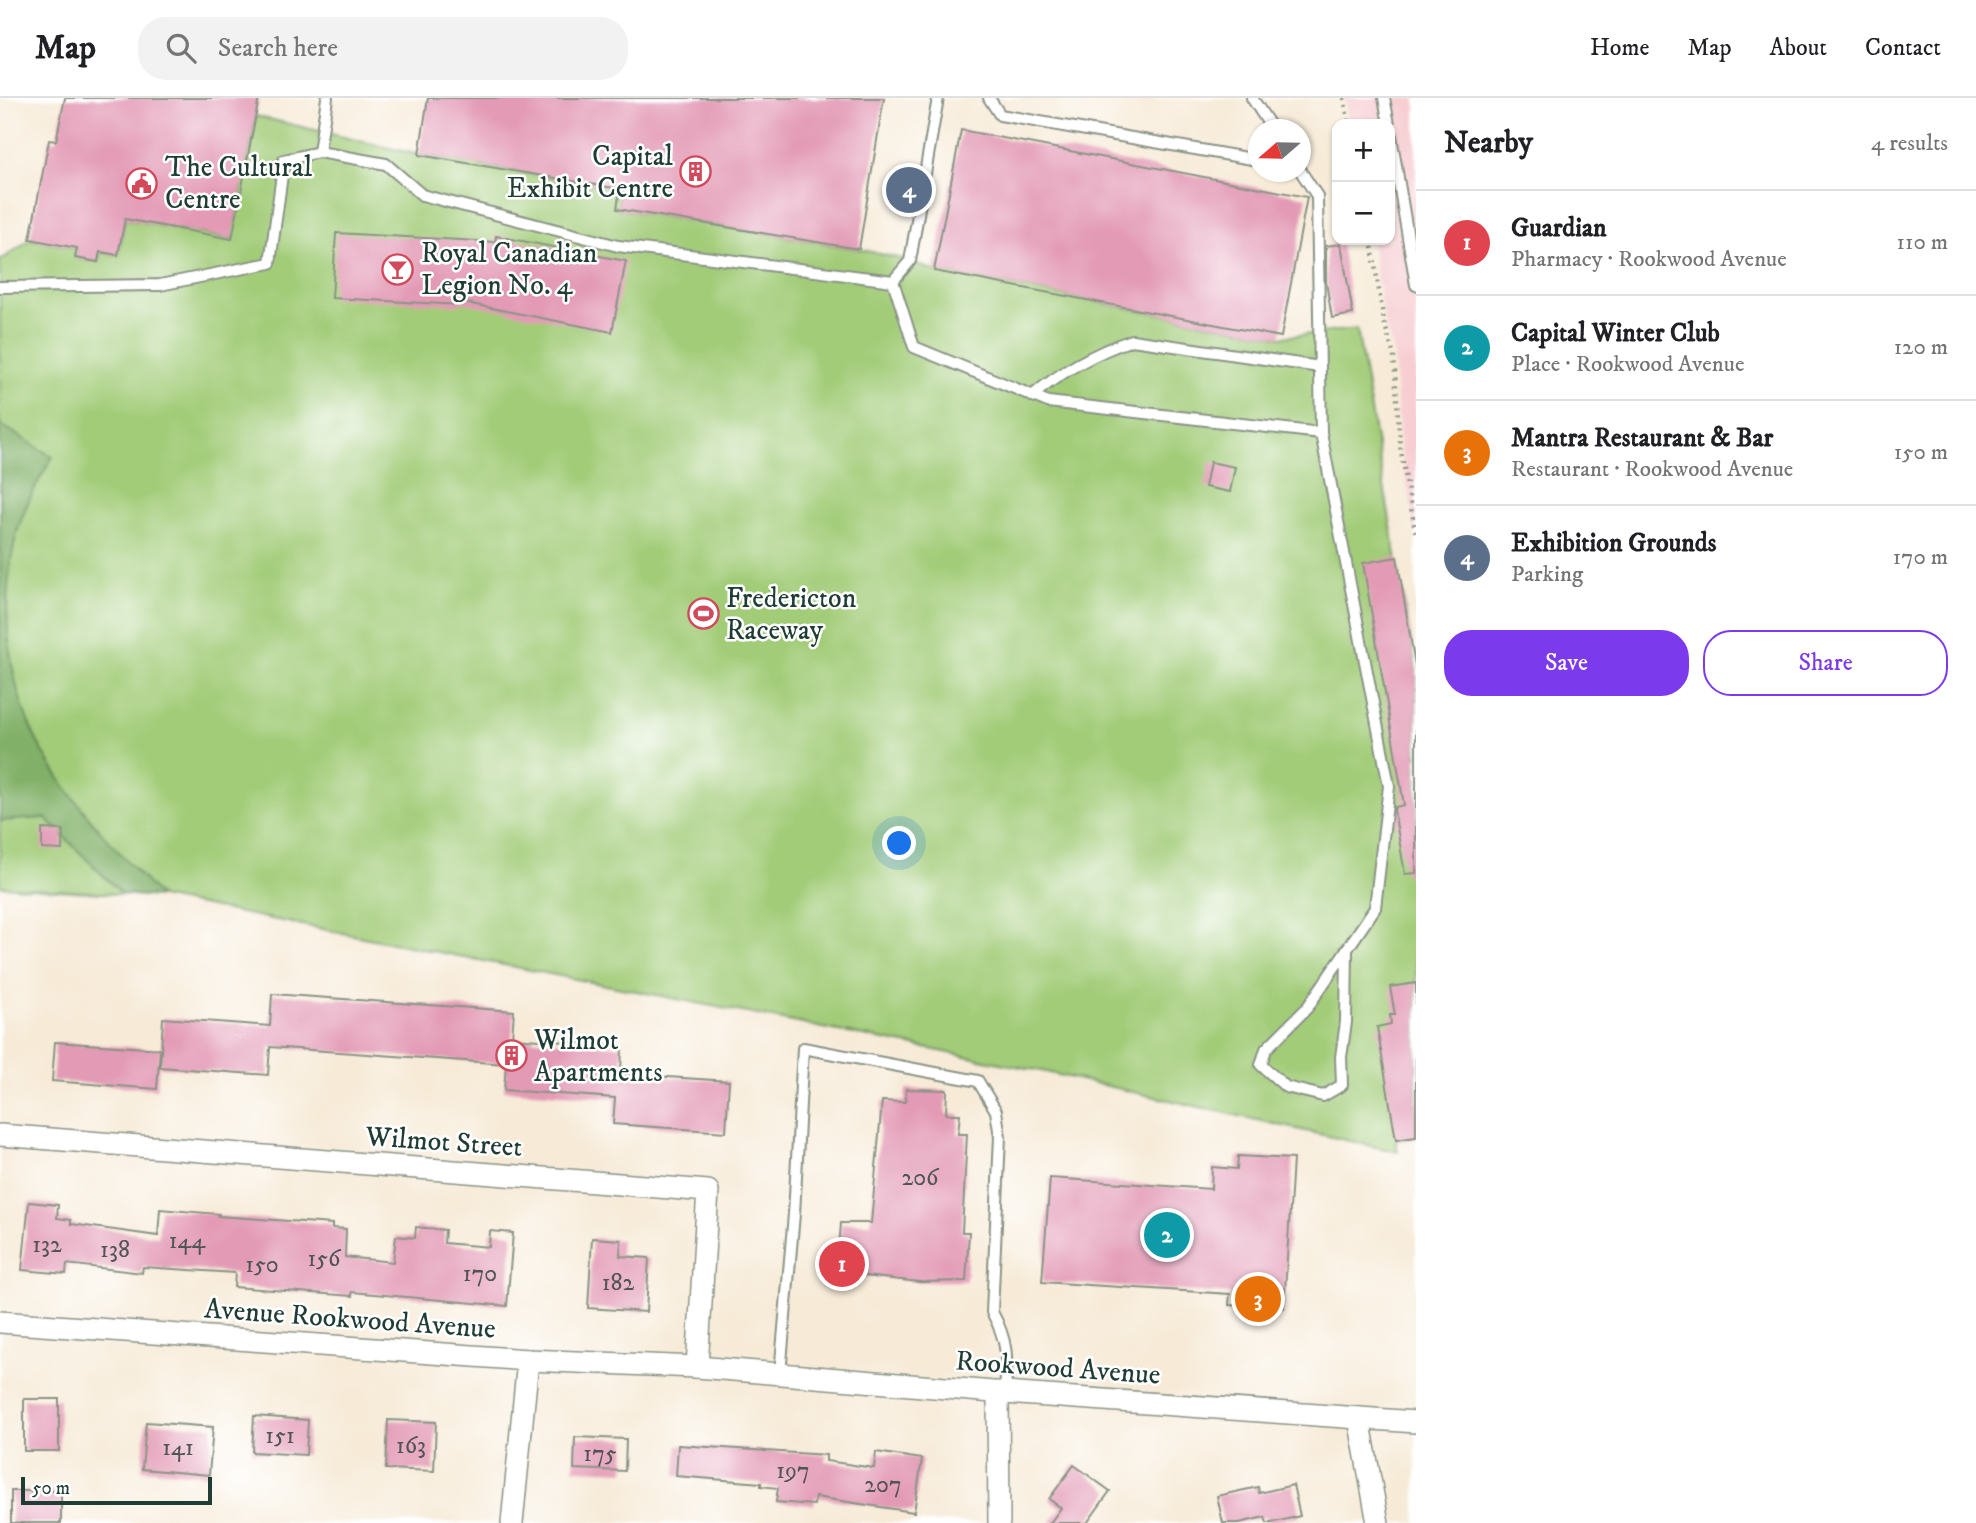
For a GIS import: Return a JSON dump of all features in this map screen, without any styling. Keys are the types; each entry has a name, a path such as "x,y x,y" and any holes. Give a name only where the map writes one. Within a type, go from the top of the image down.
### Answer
{"street":[{"name":"Wilmot Street","path":"0,1135 708,1191 697,1367"},
{"name":"Avenue Rookwood Avenue","path":"0,1322 528,1360 697,1367"},
{"path":"512,1523 528,1360"},
{"name":"Rookwood Avenue","path":"697,1367 1001,1393 1416,1422"},
{"path":"999,1523 1001,1393"},
{"path":"1359,1418 1378,1523"}],"lane":[{"path":"319,152 327,98"},
{"path":"893,281 910,261 938,98"},
{"path":"989,98 1000,115 1248,158"},
{"path":"1252,98 1266,119"},
{"path":"1384,98 1388,119"},
{"path":"0,287 160,285 270,263 284,160 319,152 386,164 422,195 618,246 893,281"},
{"path":"1395,161 1416,285"},
{"path":"1308,182 1317,196 1321,433 1389,786 1376,908 1347,949 1307,1008 1266,1049 1261,1065 1286,1087 1323,1096 1342,1084 1347,949"},
{"path":"893,281 914,347 1048,402 1321,433"},
{"path":"1032,396 1057,374 1106,348 1132,340 1320,367"},
{"path":"780,1374 794,1214 803,1048 978,1082 996,1111 1000,1137 992,1312 1003,1333 1007,1359 1001,1393"}],"path":[{"path":"1344,98 1348,119"},
{"path":"1372,245 1384,323 1394,356 1401,446 1416,535"}],"shaded area":[{"path":"1344,98 1416,98 1416,535 1400,446 1394,356 1384,322 1372,245 1395,245 1395,119 1348,119"}],"green space":[{"name":"Fredericton Raceway","path":"256,116 419,155 620,189 618,209 859,249 910,261 934,271 1281,337 1357,329 1416,671 1416,1137 1396,1140 1398,1152 1041,1071 160,897 0,886 0,261 30,239 77,248 76,258 98,262 100,252 118,255 125,219 232,239"},
{"path":"0,424 53,457 24,513 16,537 9,575 7,601 10,654 22,705 43,752 68,791 97,828 160,897 122,894 45,818 0,821"}],"building":[{"name":"The Cultural Centre","path":"65,98 259,98 232,239 125,219 118,255 100,252 98,262 75,258 77,248 30,239 49,140 56,141"},
{"name":"Capital Exhibit Centre","path":"428,98 884,98 859,249 617,209 620,189 419,155"},
{"path":"961,130 1307,197 1281,337 934,271"},
{"path":"336,233 495,242 496,236 626,261 612,332 461,302 461,305 332,298"},
{"path":"1341,245 1353,314 1332,318 1326,282 1326,246"},
{"path":"1210,462 1235,467 1230,492 1205,487"},
{"path":"1397,557 1416,671 1416,873 1405,874 1394,810 1395,807 1404,805 1363,563"},
{"path":"42,829 63,830 62,850 42,849"},
{"path":"1416,983 1416,1137 1396,1140 1377,1027 1391,1024 1390,1015 1395,1015 1390,987"},
{"name":"Wilmot Apartments","path":"272,994 514,1011 512,1038 622,1046 621,1074 729,1081 726,1132 613,1124 615,1098 504,1090 506,1064 270,1047 268,1075 160,1067 163,1018 270,1026"},
{"path":"55,1042 160,1049 157,1089 52,1081"},
{"path":"906,1089 947,1090 946,1114 960,1114 958,1134 967,1134 962,1232 969,1232 966,1281 920,1282 837,1273 841,1223 871,1223 882,1101 905,1102"},
{"path":"1238,1156 1293,1159 1284,1308 1229,1305 1230,1294 1042,1282 1050,1178 1211,1189 1212,1167 1237,1169"},
{"path":"29,1202 58,1205 57,1218 71,1220 71,1224 158,1236 160,1209 332,1224 332,1228 346,1229 345,1257 393,1262 396,1236 415,1238 416,1227 445,1230 444,1243 489,1247 490,1231 513,1233 507,1306 352,1292 352,1296 234,1287 235,1273 143,1267 142,1273 67,1264 66,1274 22,1270"},
{"path":"592,1238 621,1240 620,1256 649,1258 646,1312 588,1308"},
{"path":"24,1399 59,1399 59,1451 24,1451"},
{"path":"254,1416 308,1420 306,1455 252,1452"},
{"path":"388,1420 436,1422 434,1471 386,1469"},
{"path":"146,1422 213,1427 209,1475 142,1469"},
{"path":"575,1437 626,1439 625,1471 574,1469"},
{"path":"678,1445 826,1455 826,1461 874,1468 876,1452 922,1459 914,1512 815,1497 814,1505 776,1502 778,1488 761,1486 761,1483 676,1476"},
{"path":"1074,1465 1110,1491 1087,1523 1050,1523 1061,1508 1049,1499"},
{"path":"1293,1485 1300,1516 1271,1523 1267,1523 1265,1517 1239,1523 1223,1523 1217,1496 1258,1487 1259,1493"},
{"path":"11,1491 61,1491 61,1523 11,1523"}],"place":[{"name":"Capital Exhibit Centre","path":"696,172"},
{"name":"The Cultural Centre","path":"142,183"},
{"name":"Exhibition Grounds","path":"909,190"},
{"name":"Royal Canadian Legion No. 4","path":"398,269"},
{"name":"Fredericton Raceway","path":"703,614"},
{"name":"Wilmot Apartments","path":"511,1056"},
{"name":"Capital Winter Club","path":"1167,1235"},
{"name":"Guardian","path":"842,1264"},
{"name":"Mantra Restaurant & Bar","path":"1258,1299"}]}
